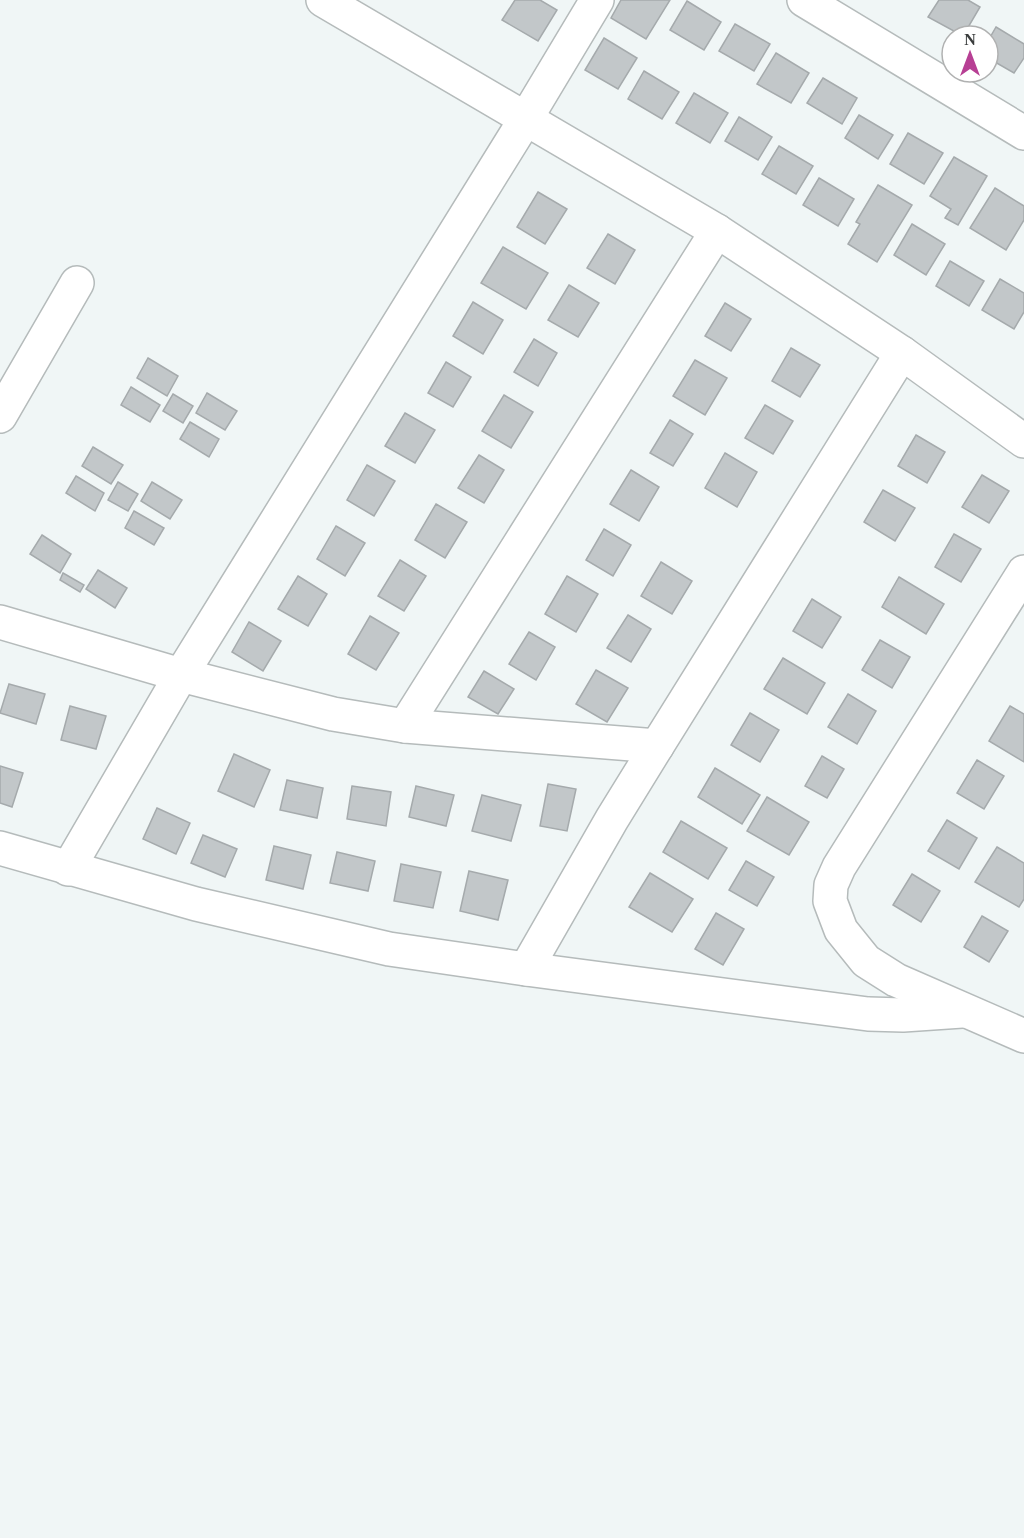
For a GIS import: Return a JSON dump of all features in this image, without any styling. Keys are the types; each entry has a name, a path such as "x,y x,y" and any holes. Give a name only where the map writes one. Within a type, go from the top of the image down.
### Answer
{"street":[{"path":"323,0 359,9 525,120 717,231 902,353 1024,441"},
{"path":"68,869 181,675 597,0"},
{"path":"804,0 1024,133"},
{"path":"405,726 717,231"},
{"path":"0,416 77,283"},
{"path":"526,969 612,819 902,353"},
{"path":"1024,572 839,867 831,885 830,901 841,930 866,961 896,980 962,1011 1024,1036"},
{"path":"0,622 181,675 333,714 405,726 657,746"},
{"path":"0,848 196,904 389,949 868,1014 903,1015 962,1011"}],"building":[{"path":"515,0 540,0 557,10 538,41 502,20"},
{"path":"621,0 670,0 646,39 611,18"},
{"path":"939,0 968,0 980,7 970,24 941,24 928,17"},
{"path":"687,1 721,22 704,50 670,30"},
{"path":"735,24 770,44 754,71 719,51"},
{"path":"1000,29 1024,44 1024,58 1014,73 1000,65"},
{"path":"604,38 637,58 618,89 585,70"},
{"path":"776,53 809,73 791,103 757,84"},
{"path":"644,71 679,92 662,119 628,99"},
{"path":"823,78 857,98 842,124 807,103"},
{"path":"694,93 728,113 710,143 676,123"},
{"path":"859,115 893,135 878,159 845,138"},
{"path":"739,117 772,137 758,160 725,141"},
{"path":"908,133 943,153 924,184 890,164"},
{"path":"779,146 813,166 796,194 762,174"},
{"path":"954,157 987,176 958,225 945,218 951,209 930,196"},
{"path":"819,178 854,199 838,226 803,205"},
{"path":"878,185 912,205 877,262 848,244 860,224 856,222"},
{"path":"995,188 1024,206 1024,220 1006,250 970,228"},
{"path":"538,192 567,209 545,244 517,227"},
{"path":"912,224 945,244 926,275 894,255"},
{"path":"608,234 635,250 615,284 587,268"},
{"path":"503,247 548,273 526,309 481,283"},
{"path":"950,261 984,281 969,306 936,286"},
{"path":"1000,279 1024,293 1024,312 1014,329 982,310"},
{"path":"569,285 599,303 578,337 548,320"},
{"path":"473,302 503,320 483,354 453,336"},
{"path":"725,303 751,319 731,351 705,336"},
{"path":"534,339 557,353 538,386 514,372"},
{"path":"791,348 820,365 800,397 772,381"},
{"path":"148,358 178,376 167,396 137,378"},
{"path":"695,360 727,378 705,415 673,396"},
{"path":"446,362 471,377 453,407 428,393"},
{"path":"131,387 160,405 150,422 121,405"},
{"path":"207,393 237,411 225,430 196,413"},
{"path":"173,394 193,406 183,423 163,411"},
{"path":"504,395 533,412 511,448 482,431"},
{"path":"765,405 793,421 773,454 745,438"},
{"path":"405,413 435,430 415,463 385,446"},
{"path":"670,420 693,434 673,466 650,453"},
{"path":"190,422 219,439 209,457 180,439"},
{"path":"916,435 945,452 927,483 898,466"},
{"path":"93,447 123,465 111,484 82,466"},
{"path":"725,453 757,472 737,507 705,488"},
{"path":"479,455 504,470 484,503 458,488"},
{"path":"367,465 395,481 374,516 347,500"},
{"path":"631,470 659,487 639,521 610,504"},
{"path":"982,475 1009,491 989,523 962,507"},
{"path":"76,476 104,493 95,511 66,493"},
{"path":"118,482 138,494 128,511 108,500"},
{"path":"152,482 182,500 170,519 141,501"},
{"path":"883,490 915,508 895,541 864,522"},
{"path":"436,504 467,522 445,558 415,540"},
{"path":"134,511 164,528 154,545 125,528"},
{"path":"336,526 365,543 345,576 317,559"},
{"path":"604,529 631,545 613,576 586,560"},
{"path":"954,534 981,549 961,582 935,567"},
{"path":"42,535 71,554 60,573 30,554"},
{"path":"400,560 426,576 404,611 378,596"},
{"path":"661,562 692,581 672,614 641,596"},
{"path":"98,570 127,588 115,608 86,589"},
{"path":"63,573 84,585 80,592 60,580"},
{"path":"298,576 327,594 308,626 278,609"},
{"path":"567,576 598,594 576,632 545,614"},
{"path":"899,577 944,604 926,634 882,607"},
{"path":"812,599 841,617 822,648 793,631"},
{"path":"628,615 651,629 631,662 607,648"},
{"path":"370,616 399,633 376,670 348,654"},
{"path":"249,622 281,641 263,671 232,652"},
{"path":"529,632 555,647 536,680 509,664"},
{"path":"880,640 910,657 892,688 862,670"},
{"path":"783,658 825,683 807,714 764,689"},
{"path":"596,670 628,688 607,722 576,704"},
{"path":"484,671 514,689 498,714 468,697"},
{"path":"9,684 45,694 36,724 0,713"},
{"path":"848,694 876,711 857,744 828,727"},
{"path":"70,706 106,716 96,749 61,740"},
{"path":"1010,706 1024,714 1024,762 989,741"},
{"path":"750,713 779,730 760,762 731,745"},
{"path":"234,754 270,770 254,807 218,791"},
{"path":"822,756 844,769 827,798 805,786"},
{"path":"977,760 1004,776 984,809 957,793"},
{"path":"0,766 23,773 12,807 0,803"},
{"path":"715,768 760,795 742,824 698,797"},
{"path":"287,780 323,788 317,818 280,810"},
{"path":"548,784 576,789 567,831 540,826"},
{"path":"352,786 391,792 386,826 347,819"},
{"path":"416,786 454,795 446,826 409,817"},
{"path":"482,795 521,805 511,841 472,831"},
{"path":"767,797 809,822 789,855 747,831"},
{"path":"157,808 190,823 176,854 143,839"},
{"path":"947,820 977,838 959,869 928,851"},
{"path":"681,821 727,848 708,879 663,852"},
{"path":"203,835 237,849 225,877 191,863"},
{"path":"274,846 311,855 303,889 266,880"},
{"path":"997,847 1024,863 1024,899 1019,907 975,882"},
{"path":"337,852 375,861 368,891 330,883"},
{"path":"746,861 774,877 757,906 729,890"},
{"path":"401,864 441,872 433,908 394,901"},
{"path":"469,871 508,880 498,920 460,911"},
{"path":"650,873 693,899 672,932 629,907"},
{"path":"912,874 940,891 921,922 893,905"},
{"path":"716,913 744,929 723,965 695,949"},
{"path":"982,916 1008,931 989,962 964,947"}]}
